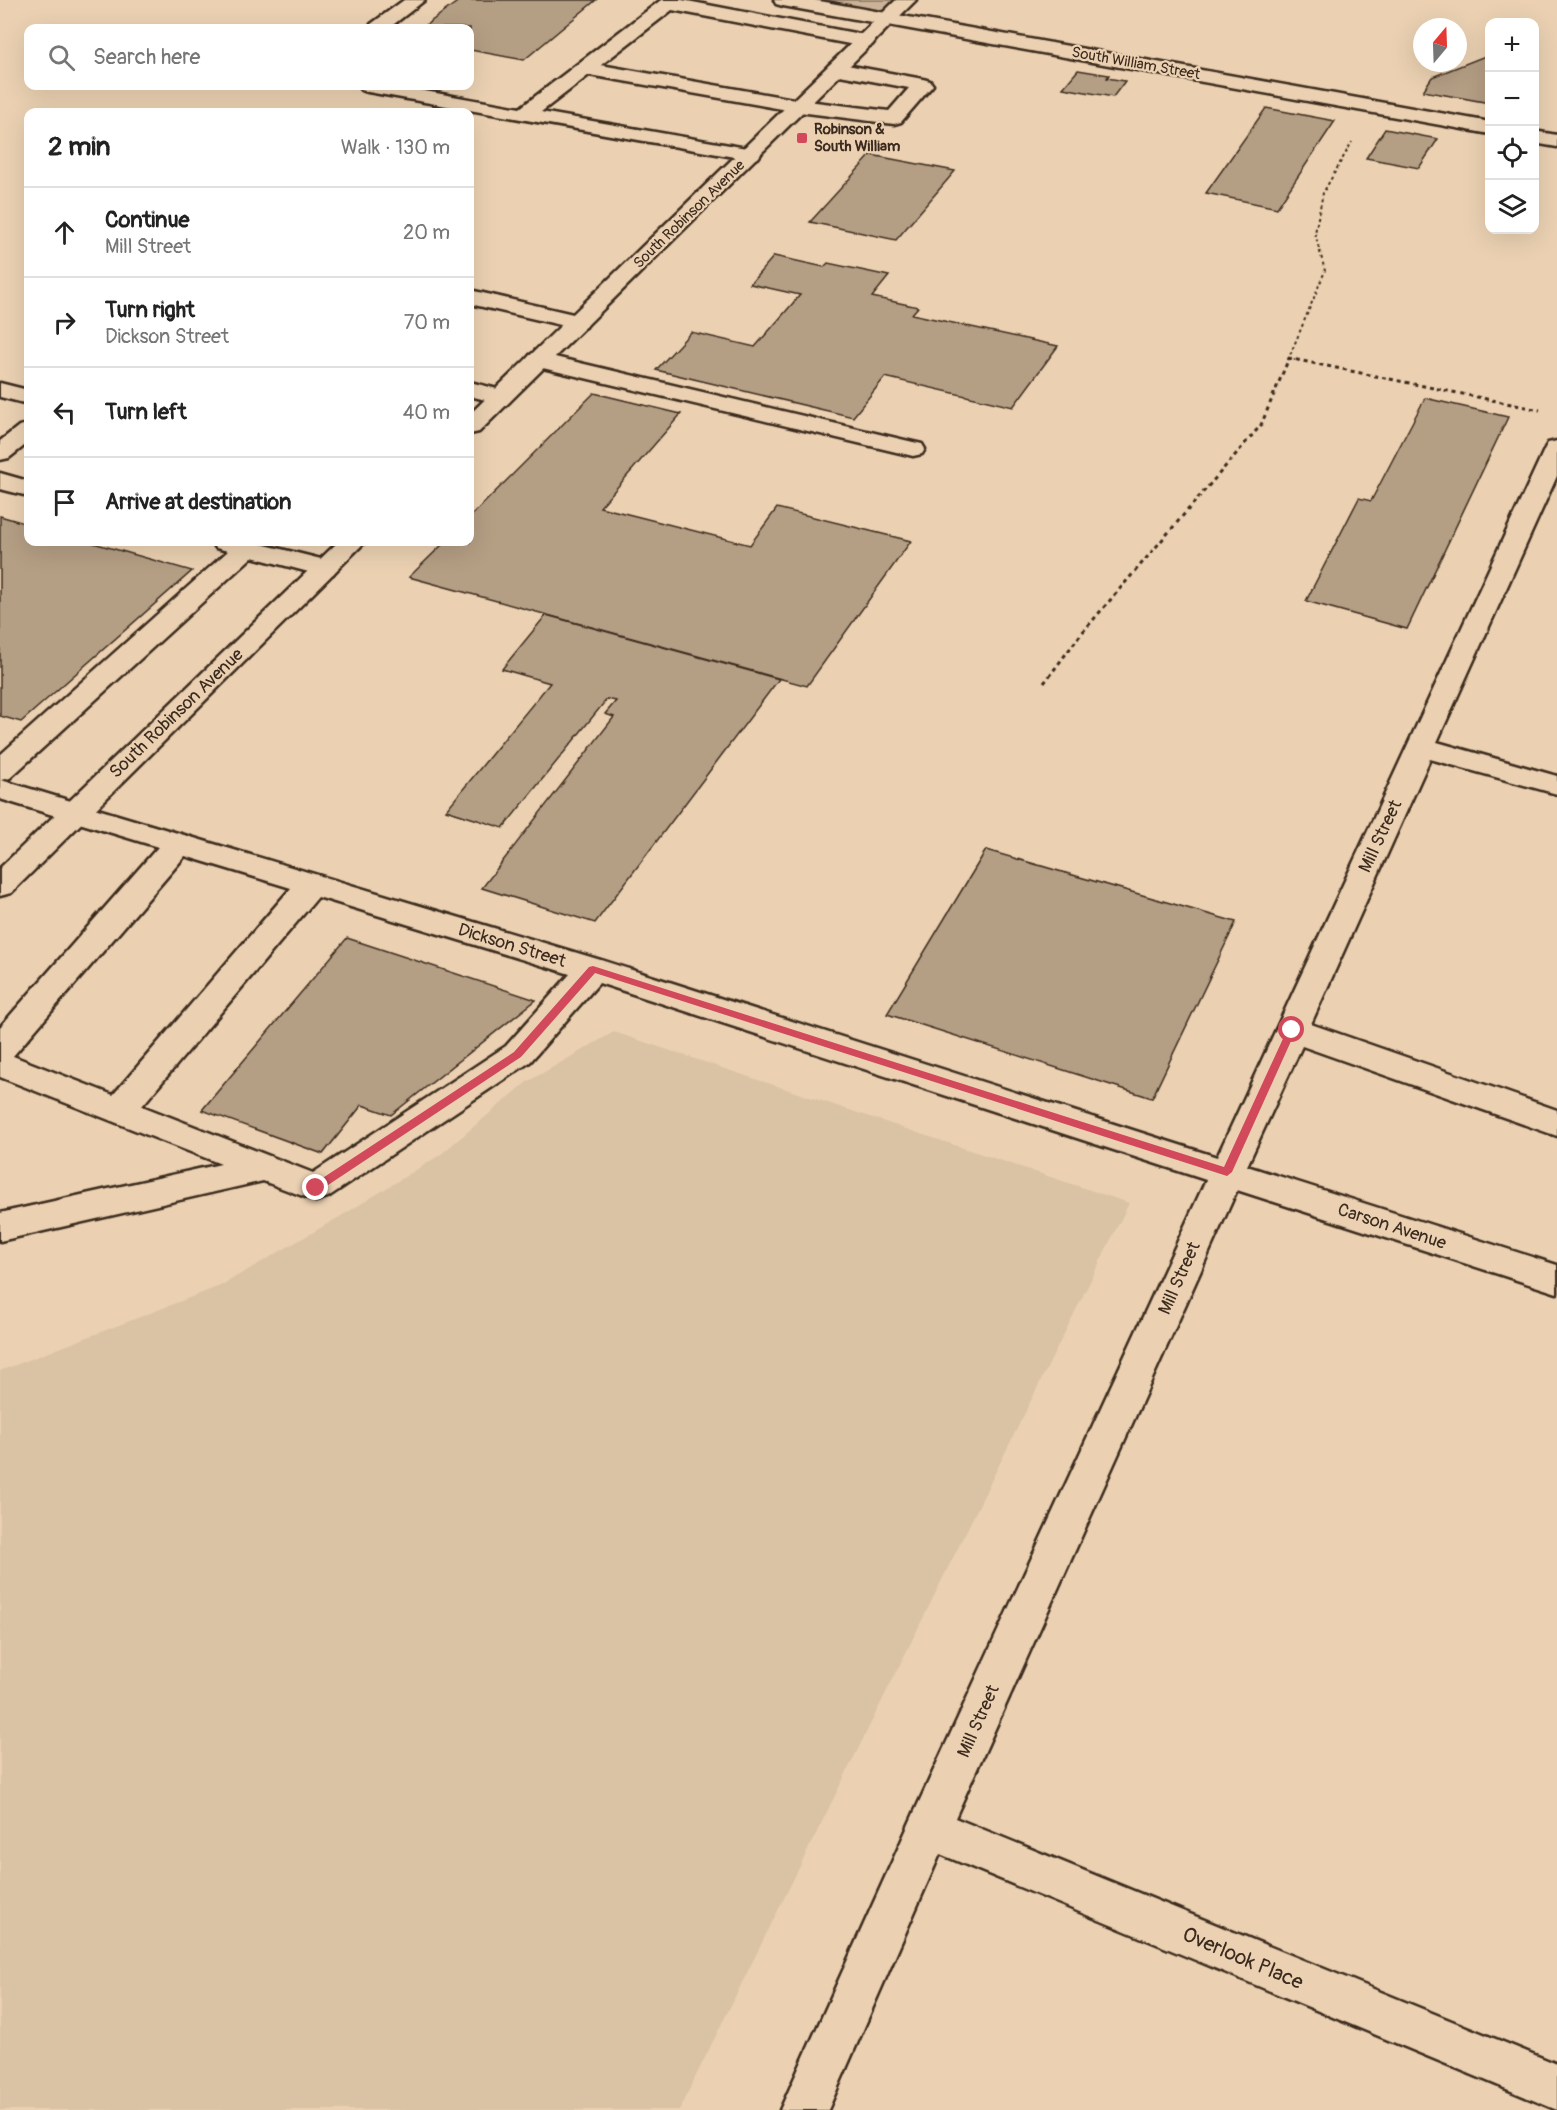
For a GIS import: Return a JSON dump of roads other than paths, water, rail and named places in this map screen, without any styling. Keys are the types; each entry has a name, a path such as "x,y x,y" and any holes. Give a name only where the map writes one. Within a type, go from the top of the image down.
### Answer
{"main road":[{"path":"383,24 416,0"},
{"name":"South William Street","path":"783,0 1485,127"},
{"name":"South Robinson Avenue","path":"474,423 907,0"},
{"path":"524,115 671,2 865,41"},
{"path":"585,68 799,106 894,118 923,85 836,69"},
{"path":"390,90 751,154"},
{"path":"1539,138 1557,141"},
{"path":"474,298 578,322"},
{"path":"538,360 914,449"},
{"path":"0,390 24,396"},
{"path":"474,390 501,397"},
{"path":"0,453 24,434"},
{"name":"Mill Street","path":"804,2110 929,1828 1557,448"},
{"path":"0,481 24,488"},
{"path":"0,771 234,546"},
{"path":"239,546 324,568"},
{"name":"South Robinson Avenue","path":"0,886 348,546"},
{"path":"1421,747 1557,785"},
{"name":"Dickson Street","path":"0,789 593,969 1227,1172"},
{"path":"0,1049 178,844"},
{"path":"118,1112 312,884"},
{"path":"0,1064 316,1188 518,1054 593,969"},
{"path":"1292,1030 1557,1123"},
{"path":"0,1227 263,1168"},
{"name":"Carson Avenue","path":"1227,1172 1557,1279"},
{"name":"Overlook Place","path":"929,1828 1557,2088"}],"place":[{"name":"Robinson & South William","path":"802,138"}]}
